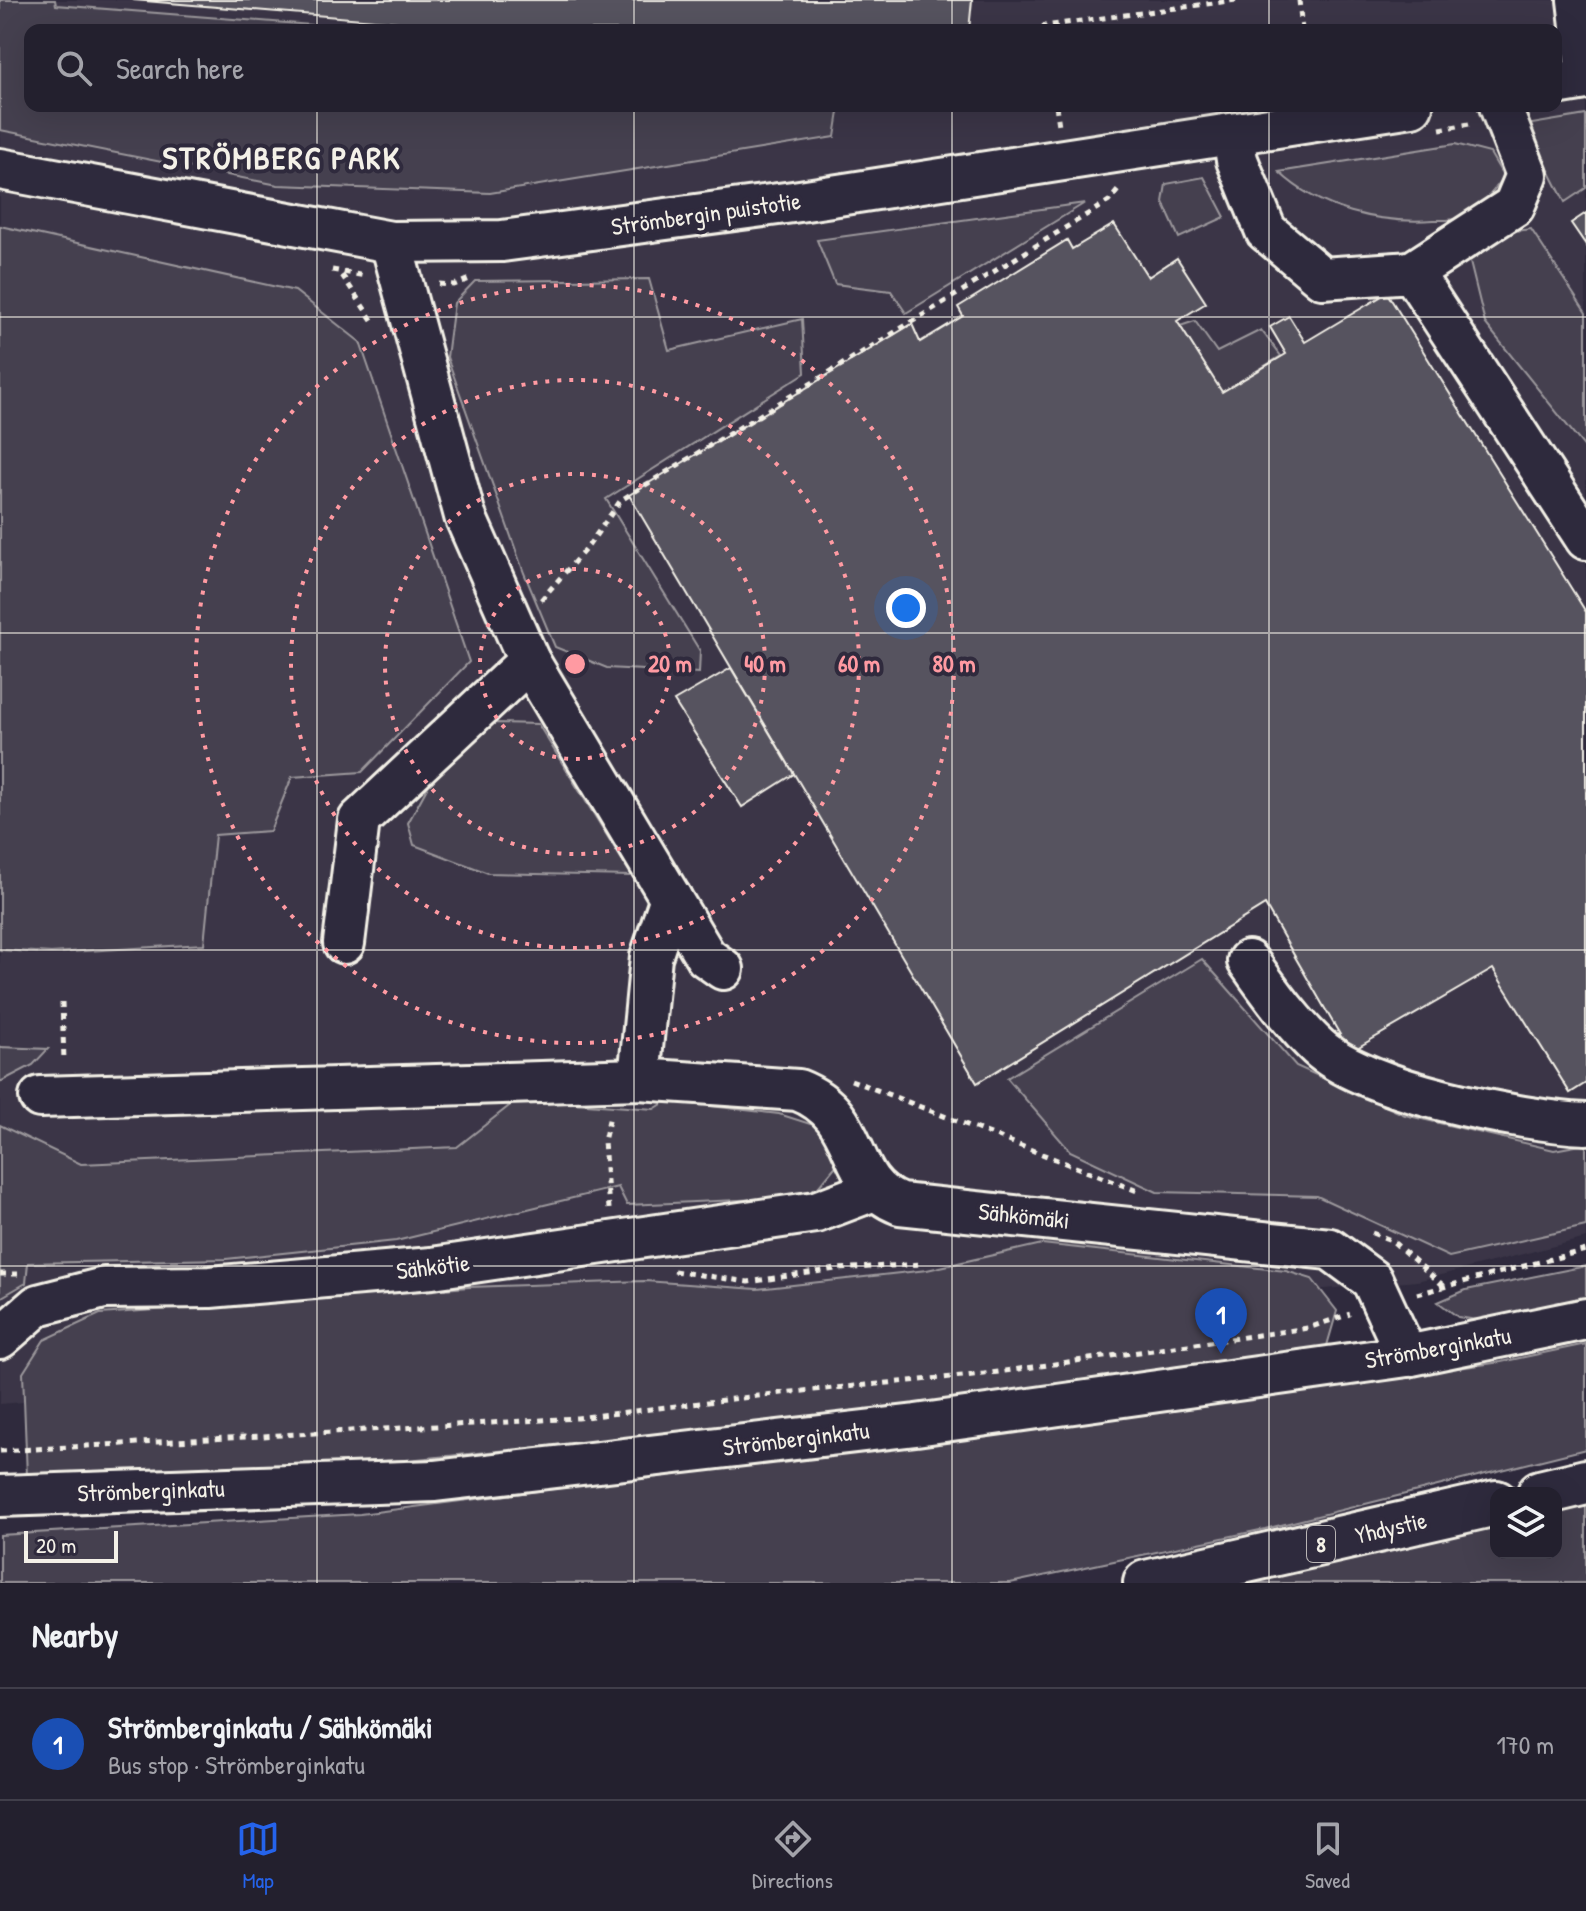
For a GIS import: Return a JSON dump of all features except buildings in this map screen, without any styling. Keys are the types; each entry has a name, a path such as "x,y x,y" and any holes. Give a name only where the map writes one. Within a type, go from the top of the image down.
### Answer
{"highway":[{"path":"1562,1488 1586,1482"},
{"name":"Yhdystie","path":"1146,1583 1490,1504"}],"street":[{"path":"1578,0 1586,68"},
{"path":"1562,83 1586,79"},
{"name":"Strömbergin puistotie","path":"0,169 391,242 502,241 599,230 1374,112"},
{"path":"1233,134 1237,160 1266,231 1322,278 1412,272 1514,206 1527,175 1502,112"},
{"path":"391,242 465,516 529,661 706,957 723,969"},
{"path":"1412,272 1586,539"},
{"path":"344,943 359,820 529,661"},
{"path":"639,1079 651,957 671,898"},
{"path":"1248,961 1290,1017 1320,1049 1363,1076 1408,1091 1556,1123 1586,1124"},
{"path":"53,1097 639,1079 798,1090 813,1096 835,1114 874,1190"},
{"name":"Sähkömäki","path":"874,1190 900,1204 1330,1249 1372,1280 1385,1302 1407,1356"},
{"name":"Sähkötie","path":"0,1338 38,1305 104,1288 210,1287 432,1268 816,1212 874,1190"},
{"name":"Strömberginkatu","path":"0,1496 435,1481 916,1425 1407,1356 1586,1319"}],"path":[{"path":"1059,24 1236,0"},
{"path":"1299,0 1301,24"},
{"path":"1057,112 1060,130"},
{"path":"512,622 532,610 589,545 621,500 1109,201 1122,185"},
{"path":"342,274 376,325"},
{"path":"53,1097 62,1002"},
{"path":"850,1079 1145,1193"},
{"path":"1362,1230 1391,1240 1445,1286"},
{"path":"0,1451 577,1418 782,1393 984,1374 1308,1328 1385,1302 1586,1250"}],"shaded area":[{"path":"0,0 1586,0 1586,1238 1417,1281 0,1404"},
{"path":"0,0 55,0 56,5 298,24 24,24 24,112 839,112 835,137 490,193 278,185 0,130"},
{"path":"1586,115 1586,188 1565,202 1526,125"},
{"path":"1455,144 1490,153 1504,177 1478,206 1452,220 1392,220 1351,212 1312,196 1279,172"},
{"path":"1204,177 1225,217 1179,238 1163,202 1166,184"},
{"path":"1085,203 906,313 891,291 835,284 817,240"},
{"path":"0,226 295,291 360,342 469,662 362,772 292,777 270,831 215,835 204,944 51,953 0,950"},
{"path":"1531,229 1586,313 1586,449 1485,323 1468,254 1506,232"},
{"path":"649,279 669,350 802,319 805,373 606,499 700,651 699,673 607,668 555,647 524,573 447,357 454,303 475,281"},
{"path":"1195,321 1217,352 1261,330 1281,356 1222,392 1180,326"},
{"path":"494,723 538,724 632,876 488,873 414,845 408,823 432,779"},
{"path":"1202,959 1296,1066 1405,1115 1554,1150 1586,1144 1586,1226 1449,1257 1317,1196 1157,1192 1070,1151 1007,1078"},
{"path":"0,1047 48,1049 33,1065 0,1082"},
{"path":"518,1099 654,1109 667,1101 779,1114 823,1128 839,1162 810,1197 627,1205 618,1187 396,1241 226,1259 28,1263 26,1283 0,1298 0,1125 81,1164 457,1147"},
{"path":"1042,1244 1286,1271 1312,1279 1337,1311 1326,1349 1103,1384 407,1460 27,1477 23,1373 44,1340 100,1314 469,1287 645,1281 757,1289 927,1270"},
{"path":"1586,1266 1586,1304 1495,1323 1458,1317 1438,1302 1466,1290"},
{"path":"1586,1344 1586,1449 1265,1529 1010,1583 0,1583 0,1535 360,1514 1065,1423 1501,1362"},
{"path":"1586,1501 1586,1583 1244,1583 1490,1524 1490,1559 1562,1559 1562,1507"}],"place":[{"name":"Strömberginkatu / Sähkömäki","path":"1221,1354"}],"district":[{"name":"STRÖMBERG PARK","path":"282,158"}]}
